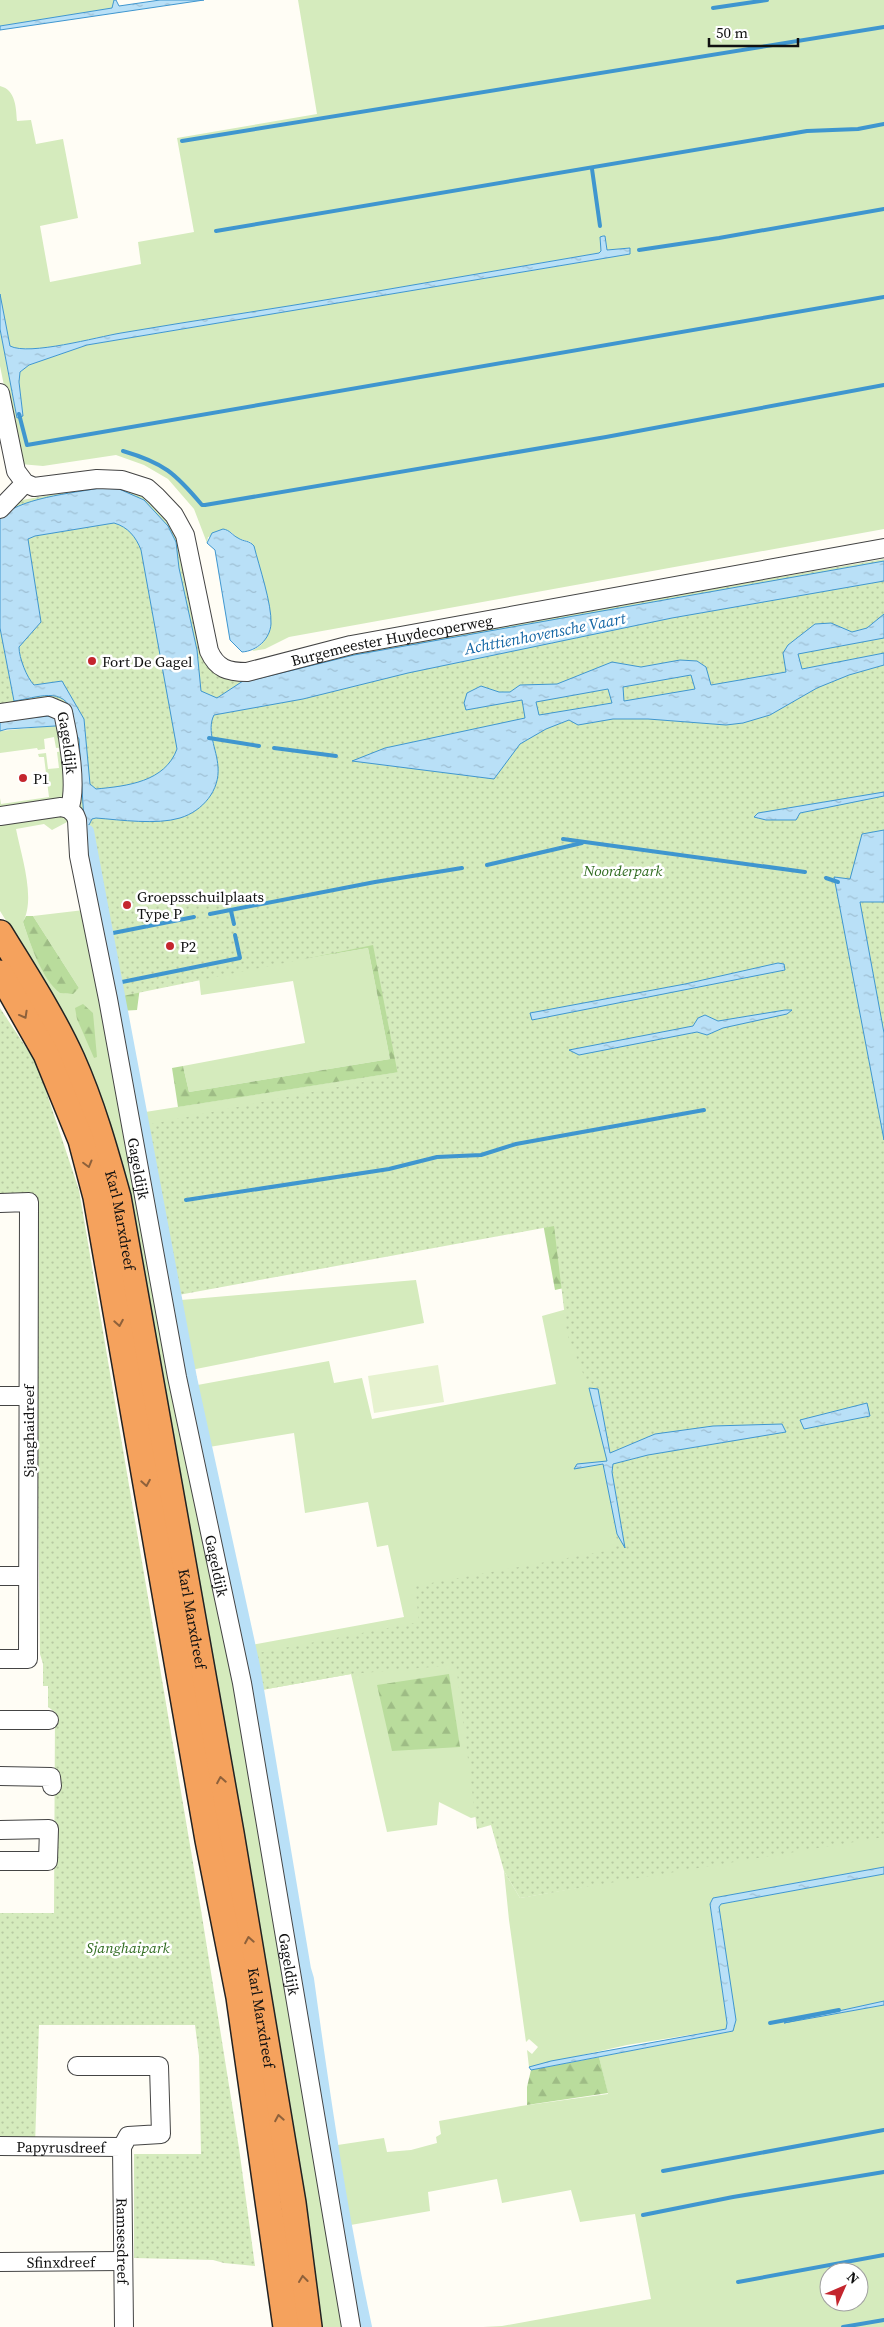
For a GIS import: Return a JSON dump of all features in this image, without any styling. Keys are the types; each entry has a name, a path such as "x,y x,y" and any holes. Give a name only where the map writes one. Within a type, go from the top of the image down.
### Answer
{"highway":[{"name":"Karl Marxdreef","path":"0,933 46,1008 72,1058 96,1117 118,1197 231,1833 293,2203 309,2327"},
{"name":"Karl Marxdreef","path":"0,972 46,1054 81,1140 96,1197 208,1840 239,1997 286,2327"}],"street":[{"path":"0,394 5,442 16,471 26,483 0,509"},
{"name":"Burgemeester Huydecoperweg","path":"26,483 34,487 97,479 122,480 147,488 156,496 174,514 185,535 208,651 217,665 230,672 247,672 351,645 884,548"},
{"name":"Gageldijk","path":"0,713 49,706 64,719 73,792 70,809 75,815 76,820 79,856 108,999 176,1377 242,1683 351,2327"},
{"path":"0,816 61,807 70,809"},
{"name":"Sjanghaidreef","path":"0,1202 28,1202 28,1659 0,1659"},
{"path":"0,1396 28,1396"},
{"path":"0,1576 28,1576"},
{"path":"0,1720 49,1720"},
{"path":"0,1776 51,1776 52,1786"},
{"path":"0,1830 49,1829 48,1861 0,1861"},
{"name":"Papyrusdreef","path":"0,2146 122,2152 128,2136 161,2134 159,2066 77,2066"},
{"name":"Ramsesdreef","path":"122,2152 124,2327"},
{"name":"Sfinxdreef","path":"0,2262 122,2261"}],"green space":[{"path":"0,0 114,0 113,8 0,26"},
{"path":"298,0 884,0 884,529 289,637 265,649 252,651 261,645 267,635 251,542 237,538 231,532 208,537 207,543 194,509 168,479 144,465 116,455 43,466 20,464 0,366 0,329 17,418 23,416 19,382 20,372 29,365 87,345 630,254 629,248 607,250 605,236 600,237 601,251 599,253 121,333 63,345 31,349 9,346 0,294 0,86 12,95 17,121 31,120 36,144 63,139 78,218 40,226 50,282 141,264 138,242 194,232 177,138 317,114"},
{"name":"Noorderpark","path":"100,486 120,487 146,497 177,531 213,670 352,651 884,559 884,1837 520,1898 504,1871 491,1825 477,1829 456,1665 351,1674 256,1691 248,1655 419,1622 415,1586 616,1549 607,1462 589,1388 567,1334 554,1226 162,1298 131,1128 398,1075 373,945 108,999 69,820 54,714 0,721 0,504"},
{"path":"61,725 64,747 56,748 54,737 44,739 45,749 38,750 37,748 0,753 0,731"},
{"path":"65,751 65,800 0,811 0,798 1,804 49,797 44,757 39,757 38,754 46,753 48,769 59,768 57,752"},
{"path":"61,813 69,821 52,830 44,824 16,829 28,889 27,912 23,922 36,958 51,984 60,991 69,993 79,988 33,916 84,910 214,1566 345,2327 315,2327 78,1046 59,1005 0,911 0,821"},
{"path":"26,916 33,916 79,988 73,994 60,993 42,971 23,922"},
{"path":"400,921 579,1194 884,1511 252,1674 246,1646 404,1617 388,1545 377,1547 368,1502 305,1513 294,1433 203,1448 192,1386 329,1361 334,1383 362,1378 372,1419 556,1384 542,1316 567,1309 554,1215 156,1203 139,1113 405,1071 381,936"},
{"path":"381,935 406,1071 178,1107 172,1068 183,1066 189,1092 390,1059 368,948 140,987 137,1010 119,1011 114,982"},
{"path":"368,948 390,1059 189,1092 183,1066 305,1043 293,981 201,995 199,977"},
{"path":"83,1004 93,1013 97,1057 94,1058 77,1019 75,1008"},
{"name":"Sjanghaipark","path":"0,1008 37,1064 79,1190 201,1910 239,2148 255,2266 213,2260 134,2258 134,2154 201,2154 199,2056 195,2025 39,2025 35,2145 0,2146 0,1913 54,1913 55,1712 48,1707 48,1686 43,1686 43,1664 40,1654 35,1242 37,1213 0,1195"},
{"path":"557,1203 568,1287 555,1290 542,1218"},
{"path":"416,1280 424,1323 186,1371 173,1303 181,1300"},
{"path":"438,1365 444,1402 374,1413 368,1376"},
{"path":"884,1571 480,1816 471,1818 439,1802 437,1825 387,1832 351,1674 256,1691 254,1683"},
{"path":"449,1674 460,1747 392,1751 377,1685"},
{"path":"884,1834 884,1867 713,1898 710,1904 727,2023 726,2029 627,2045 529,2067 527,2050 532,2054 538,2047 529,2039 526,2042 504,1871 520,1898"},
{"path":"884,1874 884,2001 795,2021 884,2005 884,2327 483,2327 502,2326 651,2299 635,2214 580,2222 571,2190 502,2203 497,2179 428,2192 430,2211 345,2226 331,2146 384,2138 387,2152 411,2150 437,2143 436,2137 441,2134 439,2121 521,2106 608,2094 599,2057 733,2031 719,1907 721,1904"},
{"path":"599,2057 608,2093 527,2105 527,2087 531,2070"}],"water":[{"path":"114,0 116,0 119,6 160,0 204,0 0,30 0,26 112,8"},
{"path":"605,236 607,250 630,248 630,254 87,345 29,365 20,372 19,382 23,416 17,418 0,329 0,294 10,346 32,349 599,253 601,251 600,237"},
{"name":"Achttienhovensche Vaart","path":"100,488 119,489 144,500 168,526 176,542 179,568 197,650 201,691 217,698 246,679 257,679 354,655 884,561 884,581 672,618 408,673 303,699 214,715 211,734 217,760 218,776 213,791 203,805 188,815 171,820 139,821 96,818 92,819 89,825 86,826 84,821 79,739 71,725 0,731 0,721 49,716 72,716 73,714 69,705 63,699 56,696 40,696 14,701 0,628 0,519 8,512 32,501","holes":["114,523 131,533 141,550 177,749 164,769 144,780 132,784 96,789 90,784 84,719 62,681 34,685 31,682 20,657 19,647 41,622 28,539 35,536"]},
{"path":"223,529 254,546 265,585 271,616 270,629 268,635 258,647 248,651 242,652 230,640 215,550 207,543 212,533"},
{"path":"884,614 884,638 798,654 802,669 884,653 884,665 849,675 817,688 770,715 743,723 726,725 648,719 613,719 578,725 569,720 546,729 520,744 494,779 352,761 385,748 525,718 522,700 466,710 464,703 467,693 481,686 499,692 510,692 520,685 557,684 612,662 641,667 680,660 697,661 706,667 711,685 786,672 783,653 788,645 815,624 831,623 852,632 867,628","holes":["691,675 695,689 624,701 623,687","608,689 612,703 539,715 536,702"]},
{"path":"884,792 884,796 800,813 796,820 766,820 754,817 758,813"},
{"path":"884,830 884,902 860,902 884,1033 884,1140 834,877 850,879 862,834"},
{"path":"778,963 784,964 785,970 532,1020 530,1013 685,984"},
{"path":"792,1010 787,1014 723,1028 707,1035 697,1032 579,1055 569,1050 693,1026 698,1018 705,1015 718,1021"},
{"path":"589,1388 598,1389 610,1453 655,1434 713,1426 782,1424 786,1432 648,1455 613,1464 612,1472 625,1548 617,1534 603,1464 574,1469 577,1464 607,1461"},
{"path":"867,1403 870,1416 804,1429 800,1420"},
{"path":"884,1867 884,1874 721,1904 719,1907 736,2020 733,2031 531,2070 529,2067 551,2061 726,2029 727,2023 710,1904 713,1898"},
{"path":"884,2001 884,2005 784,2023"}],"waterway":[{"path":"713,8 767,0"},
{"path":"182,141 884,27"},
{"path":"216,231 807,131 858,129 884,124"},
{"path":"592,169 600,226"},
{"path":"639,250 884,209"},
{"path":"19,414 27,445 884,297"},
{"path":"123,451 149,460 168,470 202,505 205,505 606,437 884,385"},
{"path":"209,738 259,746"},
{"path":"274,748 336,756"},
{"path":"88,831 191,1378 254,1666 308,1979 341,2197 366,2327"},
{"path":"563,839 805,872"},
{"path":"487,865 582,843"},
{"path":"210,914 375,882 462,868"},
{"path":"826,878 838,882"},
{"path":"231,911 234,924"},
{"path":"108,934 194,917"},
{"path":"117,983 240,958 235,935"},
{"path":"186,1200 389,1169 437,1157 481,1155 516,1144 704,1110"},
{"path":"770,2023 839,2010"},
{"path":"663,2171 884,2130"},
{"path":"643,2215 733,2197 884,2172"},
{"path":"738,2282 884,2255"},
{"path":"843,2327 884,2320"}],"place":[{"name":"Fort De Gagel","path":"92,661"},
{"name":"P1","path":"23,778"},
{"name":"Groepsschuilplaats Type P","path":"127,905"},
{"name":"P2","path":"170,946"}]}
